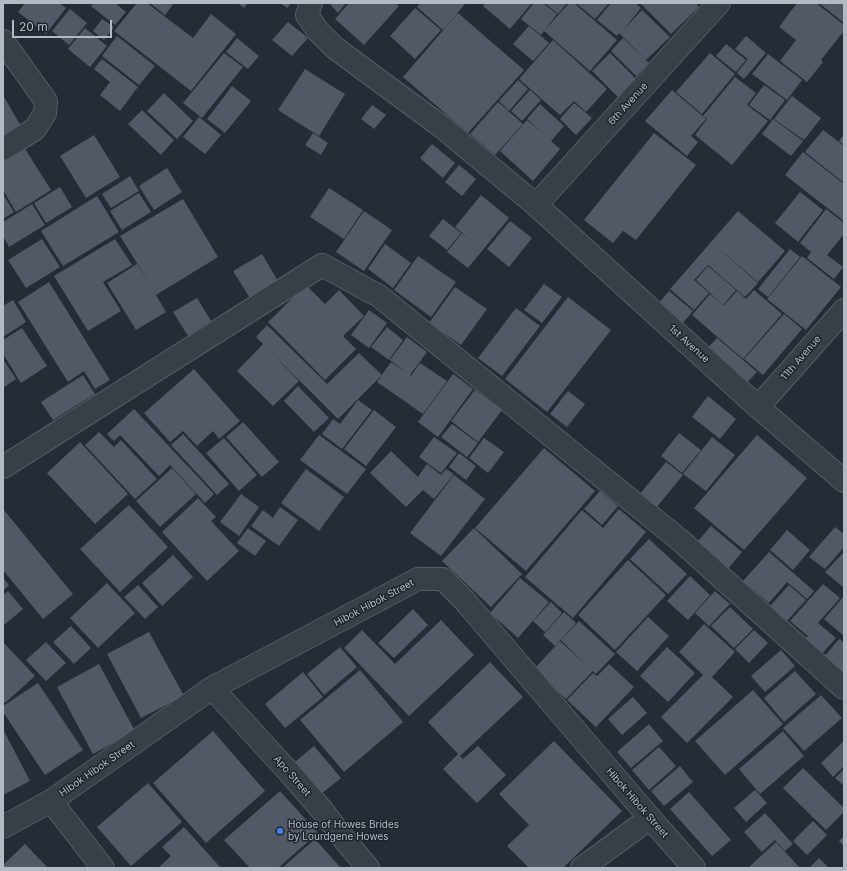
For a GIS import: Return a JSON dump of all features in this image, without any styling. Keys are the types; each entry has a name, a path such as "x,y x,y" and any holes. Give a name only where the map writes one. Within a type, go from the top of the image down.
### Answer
{"street":[{"name":"1st Avenue","path":"311,3 307,15 318,31 335,48 442,127 536,204 758,407 844,481"},
{"name":"6th Avenue","path":"536,204 719,3"},
{"path":"3,41 46,101 45,113 35,129 3,149"},
{"path":"3,467 322,265 378,296 681,541 844,688"},
{"name":"11th Avenue","path":"758,407 844,310"},
{"name":"Hibok Hibok Street","path":"3,827 51,801 212,688 418,579 443,579 469,606 694,868"},
{"name":"Apo Street","path":"212,688 322,810 368,868"},
{"path":"51,801 103,868"},
{"path":"582,868 650,818"}],"building":[{"path":"25,3 59,3 66,8 46,34 18,12"},
{"path":"94,3 115,3 126,12 115,25 91,6"},
{"path":"137,3 147,3 193,38 211,14 236,34 191,91 114,31"},
{"path":"150,3 174,3 165,15"},
{"path":"238,3 248,3 244,8"},
{"path":"280,3 291,3 287,8"},
{"path":"329,3 346,3 338,13"},
{"path":"349,3 396,3 399,6 364,45 335,19"},
{"path":"420,3 466,3 443,30 417,7"},
{"path":"485,3 532,3 510,29 483,6"},
{"path":"534,3 543,3 557,14 541,35 521,19"},
{"path":"545,3 567,3 558,14"},
{"path":"569,3 574,3 617,40 590,71 544,31"},
{"path":"576,3 609,3 595,19"},
{"path":"611,3 635,3 641,8 623,30 642,10 670,37 646,60 619,33 617,36 597,20"},
{"path":"640,3 696,3 699,7 671,34"},
{"path":"797,3 816,3 844,25 844,31 821,60 823,62 807,82 780,61 796,40 779,27"},
{"path":"819,3 844,3 844,23"},
{"path":"415,8 441,30 415,59 390,36"},
{"path":"70,9 87,23 69,45 52,31"},
{"path":"458,13 524,70 468,133 403,77"},
{"path":"102,19 114,27 104,40 93,31"},
{"path":"288,22 308,38 292,56 272,40"},
{"path":"529,26 549,43 533,61 513,44"},
{"path":"85,28 107,46 90,67 68,49"},
{"path":"117,36 155,66 139,85 102,56"},
{"path":"746,36 766,53 744,79 737,73 748,59 735,49"},
{"path":"237,38 259,56 248,69 226,52"},
{"path":"623,38 649,63 636,76 611,51"},
{"path":"553,40 607,89 586,112 574,101 560,115 519,79"},
{"path":"726,44 746,60 736,72 716,56"},
{"path":"224,53 243,67 202,118 183,103"},
{"path":"610,53 637,80 619,98 592,71"},
{"path":"710,53 735,74 702,114 676,92"},
{"path":"768,54 802,80 787,100 752,74"},
{"path":"102,59 138,87 120,111 100,95 110,82 94,69"},
{"path":"305,69 345,94 319,136 278,110"},
{"path":"735,77 756,93 747,105 768,121 732,165 695,135 707,119 703,116"},
{"path":"518,80 528,89 509,111 499,101"},
{"path":"764,85 785,100 770,120 749,105"},
{"path":"232,86 251,101 225,133 207,119"},
{"path":"530,90 541,100 522,121 511,111"},
{"path":"672,90 706,119 691,136 698,142 687,156 645,121"},
{"path":"164,93 193,121 177,139 147,111"},
{"path":"3,95 22,128 3,139"},
{"path":"792,96 821,118 804,140 774,119"},
{"path":"498,102 523,124 495,155 470,134"},
{"path":"574,103 592,118 576,135 560,119"},
{"path":"540,104 564,126 551,141 560,149 533,181 500,151 527,120 544,134 527,119"},
{"path":"372,105 386,115 374,129 361,119"},
{"path":"142,110 174,140 161,155 128,124"},
{"path":"199,117 221,135 205,154 183,137"},
{"path":"773,119 803,141 791,156 762,134"},
{"path":"823,130 844,146 844,183 805,152"},
{"path":"313,133 328,143 321,155 305,145"},
{"path":"654,133 696,165 636,240 623,231 613,243 584,220"},
{"path":"844,134 844,145 839,141"},
{"path":"94,135 120,177 86,198 60,156"},
{"path":"22,144 51,190 16,212 3,190 3,156"},
{"path":"432,144 455,163 443,178 420,158"},
{"path":"803,152 844,184 844,221 785,175"},
{"path":"459,165 476,179 462,196 445,182"},
{"path":"167,168 182,192 154,210 139,186"},
{"path":"130,176 139,191 111,208 102,194"},
{"path":"60,187 72,207 46,223 34,203"},
{"path":"329,188 363,210 344,239 310,217"},
{"path":"800,192 823,210 798,242 775,223"},
{"path":"139,193 151,212 122,230 110,211"},
{"path":"3,194 14,212 3,219"},
{"path":"481,195 509,218 468,268 447,252 462,233 476,244 455,227"},
{"path":"97,196 119,232 63,266 41,231"},
{"path":"183,199 218,257 156,295 166,312 136,330 107,283 137,264 153,289 120,236"},
{"path":"32,204 45,225 9,247 3,236 3,222"},
{"path":"826,209 844,223 844,234 827,255 843,267 834,279 807,258 811,252 800,243"},
{"path":"364,211 392,230 364,271 336,252"},
{"path":"738,211 785,251 758,282 711,242"},
{"path":"443,219 461,233 447,250 429,236"},
{"path":"510,221 532,238 509,267 487,249"},
{"path":"42,239 60,267 26,288 8,260"},
{"path":"115,239 132,265 103,282 121,311 88,331 54,276"},
{"path":"711,242 758,283 745,297 708,265 694,280 685,272"},
{"path":"385,244 411,263 393,288 368,269"},
{"path":"790,249 800,257 768,297 758,289"},
{"path":"262,254 278,281 250,298 233,271"},
{"path":"418,256 456,282 431,317 394,290"},
{"path":"802,256 841,287 806,330 767,299"},
{"path":"708,266 736,290 723,305 696,280"},
{"path":"685,272 709,293 694,310 670,289"},
{"path":"49,282 110,380 95,389 84,371 68,382 18,302"},
{"path":"544,284 562,297 542,323 524,310"},
{"path":"306,285 325,304 339,290 364,316 343,336 356,349 325,380 268,322"},
{"path":"455,287 487,309 461,345 429,323"},
{"path":"754,290 782,314 743,359 692,315 710,294 724,306 737,291 746,299"},
{"path":"669,291 693,311 681,325 657,305"},
{"path":"568,297 611,330 547,412 505,379"},
{"path":"197,298 211,321 188,336 173,312"},
{"path":"13,300 26,322 3,337 3,306"},
{"path":"516,308 540,326 502,376 478,358"},
{"path":"369,310 387,323 369,348 351,335"},
{"path":"784,314 802,329 763,375 744,359"},
{"path":"267,325 327,384 359,353 382,375 338,419 266,347 299,381 273,406 237,371 263,344 256,337"},
{"path":"387,327 403,340 389,360 371,347"},
{"path":"22,328 47,366 21,383 3,354 3,340"},
{"path":"407,337 427,352 410,375 411,376 420,363 447,381 423,414 377,382 391,362 406,372 390,360"},
{"path":"717,338 757,372 744,386 704,352"},
{"path":"3,359 16,379 3,388"},
{"path":"194,369 240,421 219,439 213,431 197,446 183,431 170,442 144,413"},
{"path":"453,374 473,389 438,437 418,422"},
{"path":"83,375 95,394 53,420 41,402"},
{"path":"298,386 329,418 314,432 284,401"},
{"path":"475,390 502,410 478,442 451,421"},
{"path":"568,391 585,404 567,427 550,414"},
{"path":"708,396 736,419 720,439 692,417"},
{"path":"358,400 372,410 342,449 322,434 333,419 340,424"},
{"path":"134,409 214,494 205,503 170,465 159,476 120,435 114,441 107,434"},
{"path":"374,410 396,427 366,466 344,449"},
{"path":"243,422 279,462 262,477 226,437"},
{"path":"452,424 478,443 467,457 441,437"},
{"path":"99,432 114,447 121,440 157,479 135,499 85,445"},
{"path":"679,433 701,450 682,473 661,456"},
{"path":"183,434 229,484 217,495 171,445"},
{"path":"319,435 366,469 347,494 300,460"},
{"path":"757,435 807,478 744,550 694,508"},
{"path":"434,437 457,453 441,473 419,457"},
{"path":"712,437 735,455 706,491 683,474"},
{"path":"224,438 257,475 239,491 206,453"},
{"path":"484,438 504,452 488,473 469,458"},
{"path":"80,442 128,494 95,524 47,473"},
{"path":"544,448 595,491 526,571 475,528"},
{"path":"391,451 418,477 427,464 441,475 446,469 454,474 434,499 423,490 406,507 370,473"},
{"path":"459,453 476,466 466,480 449,467"},
{"path":"666,462 683,475 656,508 639,495"},
{"path":"172,468 196,494 160,527 136,501"},
{"path":"306,469 344,497 319,531 281,503"},
{"path":"454,475 485,499 441,556 410,533"},
{"path":"600,491 618,506 602,525 584,509"},
{"path":"241,494 259,507 239,536 220,522"},
{"path":"198,498 216,517 211,521 239,551 207,581 162,532"},
{"path":"129,505 168,547 120,592 80,549"},
{"path":"280,507 298,520 279,546 251,526 263,510 273,518"},
{"path":"3,509 73,594 43,619 3,570"},
{"path":"619,509 646,532 573,618 525,577 582,510 603,528"},
{"path":"711,526 742,552 723,575 692,548"},
{"path":"835,527 844,534 844,547 825,569 809,557"},
{"path":"248,528 266,541 255,556 237,543"},
{"path":"474,528 522,574 491,607 442,561"},
{"path":"787,530 810,550 793,570 770,550"},
{"path":"649,539 687,574 668,594 630,559"},
{"path":"769,552 814,591 807,599 787,582 769,603 743,581"},
{"path":"843,553 844,554 844,588 825,572"},
{"path":"173,555 193,577 162,606 142,583"},
{"path":"628,560 666,595 615,650 578,615"},
{"path":"690,576 710,595 688,620 667,601"},
{"path":"3,578 9,585 3,591"},
{"path":"520,578 549,602 518,638 490,613"},
{"path":"107,583 135,613 98,648 70,618"},
{"path":"823,584 840,598 818,623 836,638 820,656 803,641 808,636 790,621"},
{"path":"138,585 158,607 145,619 124,597"},
{"path":"789,585 806,600 787,621 770,606"},
{"path":"8,591 23,609 3,626 3,595"},
{"path":"715,591 730,604 709,626 695,613"},
{"path":"844,596 844,636 824,619"},
{"path":"551,602 562,613 545,632 533,621"},
{"path":"730,607 753,629 734,648 711,626"},
{"path":"413,609 428,625 394,658 378,643"},
{"path":"564,612 576,623 555,646 543,635"},
{"path":"648,617 669,636 637,671 616,652"},
{"path":"441,620 474,655 409,716 344,648 362,630 395,664"},
{"path":"579,621 615,654 596,674 593,671 566,699 534,669 560,641 584,663 561,640"},
{"path":"704,624 735,652 712,677 733,697 687,743 661,717 703,675 679,652"},
{"path":"71,626 91,648 74,664 53,642"},
{"path":"754,630 768,643 749,663 735,649"},
{"path":"149,632 184,696 141,718 107,654"},
{"path":"839,639 844,643 844,675 824,657"},
{"path":"3,642 35,676 5,703 3,701"},
{"path":"46,642 66,663 46,681 26,660"},
{"path":"340,647 357,667 324,695 307,674"},
{"path":"667,647 695,673 668,702 640,676"},
{"path":"781,650 795,666 765,692 751,676"},
{"path":"490,662 523,697 460,756 463,759 478,746 506,775 477,803 443,769 458,754 428,722"},
{"path":"99,664 135,731 93,754 57,687"},
{"path":"609,664 634,687 596,727 567,700 593,673 597,676"},
{"path":"360,670 403,722 344,772 300,720"},
{"path":"795,671 816,694 784,722 764,698"},
{"path":"303,672 323,697 285,728 265,704"},
{"path":"38,683 83,750 45,775 3,712 3,706"},
{"path":"753,690 783,724 725,775 695,741"},
{"path":"821,695 842,718 804,751 783,728"},
{"path":"633,697 647,713 622,735 608,719"},
{"path":"649,724 663,741 631,768 617,752"},
{"path":"3,729 30,781 3,795"},
{"path":"213,731 265,791 206,843 153,783"},
{"path":"783,731 804,756 760,794 739,769"},
{"path":"554,741 622,811 563,868 529,868 507,846 529,825 499,794"},
{"path":"844,741 844,766 833,777 821,763"},
{"path":"314,746 341,778 321,794 295,762"},
{"path":"659,747 676,766 649,790 632,770"},
{"path":"680,766 693,782 664,806 651,791"},
{"path":"803,768 844,808 844,812 826,830 783,788"},
{"path":"844,769 844,786 835,778"},
{"path":"148,783 182,822 131,866 97,827"},
{"path":"755,790 767,803 746,822 734,808"},
{"path":"280,791 318,833 278,868 250,868 224,840"},
{"path":"689,792 731,840 712,856 670,809"},
{"path":"765,813 793,844 785,851 775,840 762,852 744,832"},
{"path":"813,821 827,835 807,855 793,841"},
{"path":"184,827 221,868 158,868 171,856 162,847"},
{"path":"844,836 844,846 839,841"},
{"path":"315,839 341,868 282,868"},
{"path":"776,842 800,868 748,868"},
{"path":"25,844 48,868 3,868 3,865"},
{"path":"819,858 829,868 809,868"}],"place":[{"name":"House of Howes Brides by Lourdgene Howes","path":"280,831"}]}
